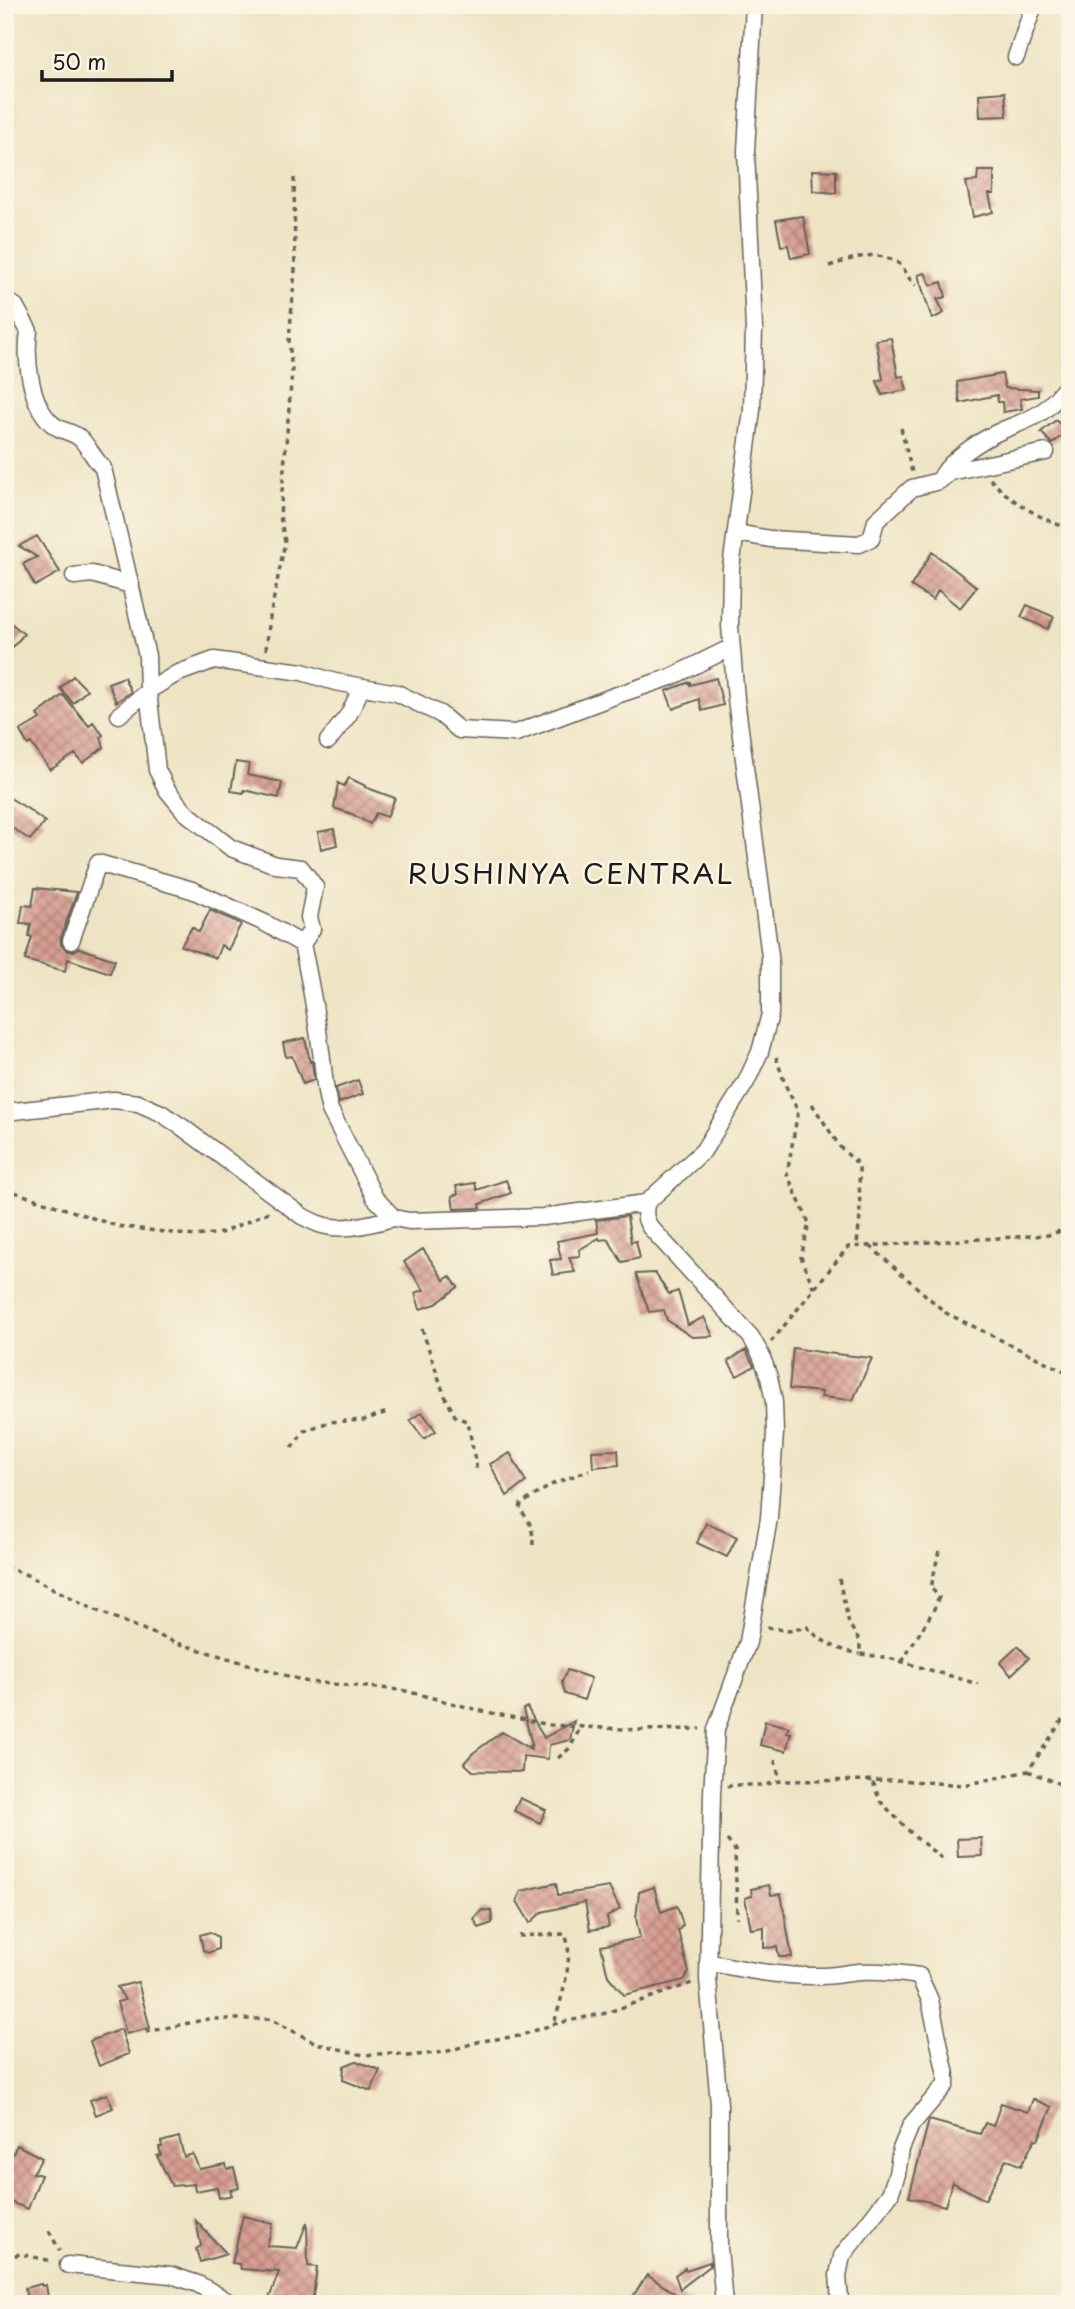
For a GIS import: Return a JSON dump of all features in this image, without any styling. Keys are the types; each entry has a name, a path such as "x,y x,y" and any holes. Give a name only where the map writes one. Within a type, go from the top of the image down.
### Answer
{"street":[{"path":"5,1112 114,1100 138,1103 161,1113 182,1127 302,1216 321,1225 335,1227 394,1218 409,1221 542,1217 646,1203 703,1151 746,1082 760,1052 770,1014 770,956 730,648 731,568 752,410 754,328 746,151 754,5"},
{"path":"1016,57 1034,5"},
{"path":"5,301 15,306 29,331 27,346 33,397 54,426 79,437 103,468 147,656 157,771 167,790 185,812 232,848 276,865 301,868 315,887 309,917 312,929 302,944 311,982 324,1069 325,1094 330,1110 375,1198 394,1218"},
{"path":"939,481 946,468 959,457 1003,430 1045,410 1070,383"},
{"path":"737,533 770,539 859,544 871,539 876,521 912,488 939,481 950,472 1046,452"},
{"path":"74,576 92,574 131,585"},
{"path":"119,715 148,691 176,674 214,660 302,672 397,693 440,714 459,730 516,733 671,677 730,648"},
{"path":"328,741 349,714 362,687"},
{"path":"72,941 98,863 192,890 254,917 302,944"},
{"path":"646,1203 646,1220 650,1227 751,1336 761,1355 772,1390 775,1433 769,1518 748,1642 716,1729 712,1793 708,1979 719,2104 719,2248 723,2304"},
{"path":"708,1962 778,1974 822,1976 892,1972 919,1976 930,2000 946,2084 911,2125 901,2149 890,2194 842,2256 838,2275 840,2301 843,2304"},
{"path":"68,2265 171,2275 198,2284 232,2304"}],"path":[{"path":"264,666 270,617 285,542 280,516 292,372 289,340 295,270 294,175"},
{"path":"830,266 864,255 877,255 903,266 906,275 916,285"},
{"path":"901,428 912,466 912,488"},
{"path":"980,466 1004,494 1047,521 1070,529"},
{"path":"774,1053 798,1111 787,1174 809,1223 801,1257 814,1289"},
{"path":"812,1104 840,1147 859,1165 860,1217 857,1244"},
{"path":"5,1189 117,1226 195,1236 221,1233 286,1204"},
{"path":"761,1355 848,1247 1048,1236 1070,1228"},
{"path":"870,1246 946,1313 1070,1374"},
{"path":"422,1329 444,1394 455,1416 468,1422 477,1472"},
{"path":"292,1448 304,1431 329,1422 363,1420 387,1412"},
{"path":"533,1545 533,1528 520,1510 521,1504 553,1485 589,1470"},
{"path":"902,1662 939,1597 931,1588 940,1546"},
{"path":"5,1567 27,1575 93,1609 177,1643 308,1682 402,1690 532,1722 639,1730 716,1729"},
{"path":"839,1579 849,1624 859,1642 860,1654"},
{"path":"750,1629 767,1627 789,1631 807,1627 821,1641 843,1650 902,1662 978,1684"},
{"path":"1028,1771 1067,1713"},
{"path":"558,1758 570,1748 581,1726"},
{"path":"775,1760 780,1781"},
{"path":"712,1793 733,1785 764,1785 780,1781 898,1780 964,1785 1028,1771 1070,1788"},
{"path":"873,1782 880,1801 915,1837 943,1859"},
{"path":"712,1822 735,1850 737,1918"},
{"path":"519,1936 565,1934 568,1941 569,1959 554,2024"},
{"path":"146,2032 208,2019 270,2019 316,2043 363,2055 392,2053 408,2056 445,2052 481,2041 519,2036 554,2024 606,2013 686,1984 708,1979"},
{"path":"48,2231 68,2265"},
{"path":"5,2258 20,2254 68,2265"}],"building":[{"path":"1005,92 1007,116 980,117 979,94"},
{"path":"812,170 836,171 836,193 813,191"},
{"path":"978,171 994,171 994,194 989,194 993,212 973,217 966,182 977,181"},
{"path":"803,216 810,254 791,258 788,245 781,246 776,220"},
{"path":"925,273 931,285 942,282 946,297 937,299 944,313 932,319 918,275"},
{"path":"891,338 898,377 903,376 907,390 882,395 877,381 883,379 876,340"},
{"path":"1002,374 1005,388 1038,390 1038,396 1020,399 1022,409 1003,412 1002,402 998,402 997,395 960,403 957,382"},
{"path":"1056,420 1066,432 1052,444 1041,432"},
{"path":"37,536 60,572 35,586 23,564 37,557 19,546"},
{"path":"932,552 977,587 960,608 938,590 933,600 911,586"},
{"path":"1027,605 1054,617 1048,629 1021,617"},
{"path":"5,618 24,634 5,656"},
{"path":"73,676 87,690 73,703 60,688"},
{"path":"124,677 131,692 116,702 108,683"},
{"path":"716,678 723,705 702,711 699,699 673,709 666,691 690,682 690,685"},
{"path":"63,695 89,726 93,722 103,735 101,737 104,747 83,763 75,754 50,770 31,743 28,745 20,731 40,719 37,715"},
{"path":"236,762 249,764 247,775 282,782 279,798 244,790 244,793 231,791"},
{"path":"349,778 395,798 387,817 376,813 370,824 334,808 338,783 344,786"},
{"path":"5,795 45,822 30,840 5,823"},
{"path":"334,829 337,845 321,849 318,832"},
{"path":"35,888 77,892 61,944 68,951 79,948 115,960 110,973 68,959 65,971 25,960 32,937 29,936 31,924 20,923 23,905 32,906"},
{"path":"210,910 241,924 228,950 221,945 216,958 181,946 192,927 199,932"},
{"path":"305,1038 314,1080 303,1084 292,1056 286,1057 283,1043"},
{"path":"358,1080 363,1094 339,1103 336,1088"},
{"path":"506,1180 511,1193 480,1204 481,1208 454,1209 452,1196 458,1194 456,1186 475,1183 477,1190"},
{"path":"627,1216 631,1242 636,1241 640,1258 622,1262 608,1239 599,1238 579,1250 580,1256 569,1257 575,1272 553,1275 550,1260 561,1259 557,1241 598,1233 596,1220"},
{"path":"423,1249 444,1280 450,1276 458,1287 436,1304 420,1309 415,1293 424,1290 404,1262"},
{"path":"655,1273 669,1294 678,1291 688,1325 704,1317 713,1336 692,1337 667,1320 664,1310 649,1312 636,1274"},
{"path":"793,1348 872,1358 853,1400 821,1397 822,1392 789,1389"},
{"path":"746,1350 754,1366 737,1376 728,1361"},
{"path":"422,1412 436,1431 424,1439 410,1420"},
{"path":"618,1450 619,1465 593,1467 592,1451"},
{"path":"510,1453 526,1482 507,1496 490,1464"},
{"path":"706,1523 737,1537 727,1557 697,1543"},
{"path":"1018,1646 1029,1658 1011,1675 1000,1663"},
{"path":"567,1670 591,1678 584,1700 565,1694 562,1682"},
{"path":"527,1707 544,1738 574,1721 570,1740 549,1745 548,1759 523,1756 522,1772 473,1771 464,1763 502,1732 531,1749 523,1709"},
{"path":"765,1721 789,1727 786,1732 791,1733 786,1751 760,1745"},
{"path":"520,1798 546,1810 540,1823 514,1811"},
{"path":"981,1838 982,1856 958,1857 957,1839"},
{"path":"556,1883 558,1895 609,1887 620,1909 607,1917 609,1927 590,1930 585,1902 542,1912 530,1923 517,1901 521,1891"},
{"path":"769,1885 771,1895 781,1894 792,1957 779,1957 777,1947 764,1948 764,1927 751,1929 745,1898 752,1896 751,1889"},
{"path":"654,1887 661,1912 677,1906 683,1925 678,1931 689,1972 684,1980 624,1995 608,1976 601,1946 640,1938 636,1918 639,1892"},
{"path":"482,1910 491,1911 492,1923 479,1928 474,1919"},
{"path":"210,1932 218,1937 218,1949 208,1953 203,1950 200,1935"},
{"path":"138,1982 150,2028 126,2034 117,2002 125,2000 117,1987"},
{"path":"121,2029 129,2054 99,2066 90,2041"},
{"path":"356,2061 380,2070 371,2091 343,2080 344,2066"},
{"path":"107,2094 113,2108 96,2115 90,2100"},
{"path":"1033,2099 1052,2107 1038,2140 1035,2139 1021,2166 1006,2159 985,2200 952,2182 945,2206 909,2197 929,2120 980,2134 985,2123 993,2126 1001,2103 1028,2112"},
{"path":"179,2137 184,2157 193,2154 199,2169 226,2164 227,2169 234,2168 239,2188 230,2190 232,2195 219,2198 217,2187 195,2191 194,2184 172,2186 157,2156 161,2155 161,2142"},
{"path":"17,2145 42,2158 33,2173 41,2175 28,2209 5,2200 5,2164"},
{"path":"243,2216 273,2223 267,2246 297,2248 307,2222 308,2266 317,2267 312,2304 267,2304 279,2272 241,2269 239,2264 232,2263"},
{"path":"196,2221 227,2254 200,2262 196,2249 201,2246"},
{"path":"710,2262 710,2266 680,2289 675,2275 685,2268 686,2270"},
{"path":"647,2275 691,2304 628,2304"},
{"path":"46,2285 49,2303 27,2302 25,2288"}],"district":[{"name":"RUSHINYA CENTRAL","path":"571,874"}]}
